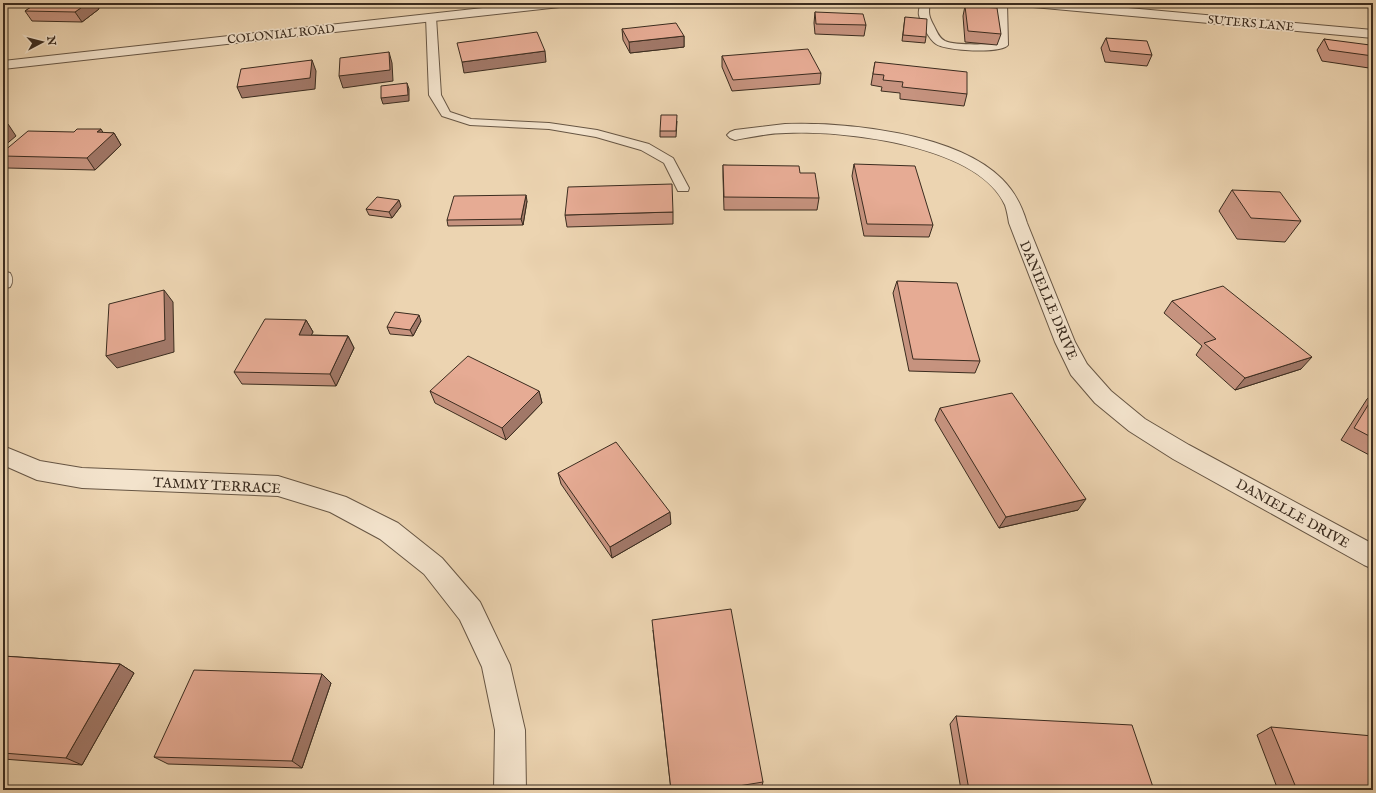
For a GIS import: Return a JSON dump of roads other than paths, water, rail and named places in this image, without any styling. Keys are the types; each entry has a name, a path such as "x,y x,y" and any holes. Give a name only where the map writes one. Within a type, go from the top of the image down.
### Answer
{"street":[{"name":"COLONIAL ROAD","path":"3,65 560,3"},
{"name":"SUTERS LANE","path":"1033,3 1373,34"},
{"name":"DANIELLE DRIVE","path":"735,135 792,128 866,132 901,139 934,148 962,160 986,175 1004,192 1012,204 1018,224 1065,342 1079,369 1103,397 1137,425 1181,452 1373,556"},
{"path":"3,277 3,283"},
{"name":"TAMMY TERRACE","path":"3,454 37,470 82,478 278,486 337,504 389,531 433,566 470,611 496,665 510,730 510,790"}],"lane":[{"path":"925,3 923,14 936,38 941,43 952,46 990,48 1000,47 1003,45 1001,32 1005,14 1002,3"},
{"path":"431,17 435,95 446,114 470,122 549,126 597,134 645,148 670,162 683,188"}]}
